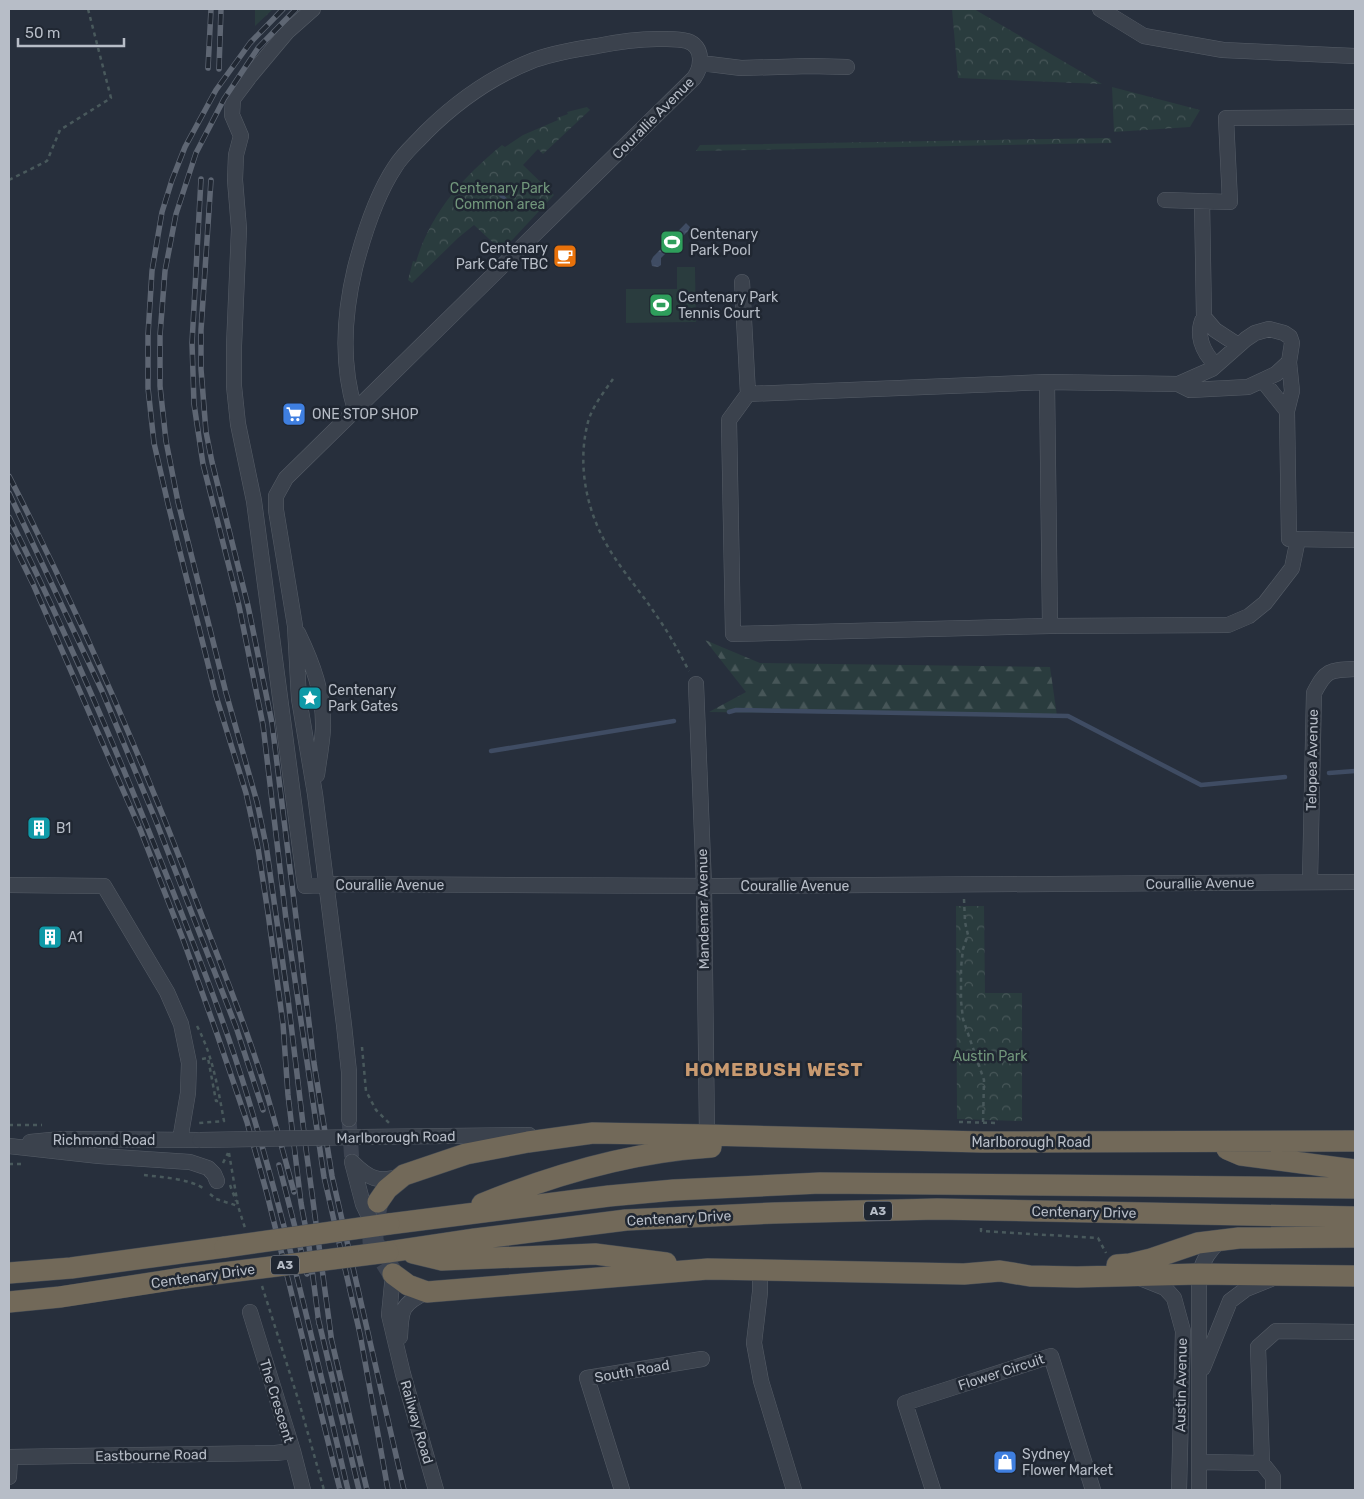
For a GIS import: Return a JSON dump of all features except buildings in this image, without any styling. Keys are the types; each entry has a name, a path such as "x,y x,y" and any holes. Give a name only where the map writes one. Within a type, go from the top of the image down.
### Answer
{"highway":[{"name":"Marlborough Road","path":"404,1175 466,1154 528,1142 593,1133 982,1142 1355,1141"},
{"path":"459,1214 520,1188 592,1165 687,1149 841,1140"},
{"path":"1208,1142 1241,1155 1355,1170"},
{"path":"378,1202 387,1189 404,1175"},
{"name":"Centenary Drive","path":"9,1273 71,1268 459,1214 674,1190 820,1183 1355,1188"},
{"name":"Centenary Drive","path":"9,1302 60,1297 183,1278 626,1220 775,1213 937,1209 1355,1217"},
{"path":"393,1274 408,1285 427,1292 475,1286 708,1269 964,1274 1032,1266 1130,1264 1198,1243 1239,1238 1355,1237"},
{"path":"396,1251 442,1260 595,1254 708,1269"},
{"path":"1000,1271 1030,1276 1199,1274 1355,1276"}],"street":[{"path":"313,9 287,32 233,99 232,115 241,136 236,155 235,180 239,229 234,386 238,424 254,501 305,886 326,885 349,1072 349,1120"},
{"path":"1100,9 1144,36 1223,50 1355,56"},
{"name":"Courallie Avenue","path":"355,410 346,372 346,318 351,286 359,251 372,214 394,168 412,147 446,112 479,88 525,64 553,55 624,41 656,39 690,41 696,46 701,63 694,78 280,486 276,496 276,510 296,626 299,699 316,794 326,885 704,886 1355,882"},
{"path":"701,63 741,68 790,66 847,67"},
{"path":"1165,200 1230,202 1226,118 1355,117"},
{"path":"1202,201 1204,317 1199,326 1199,337 1220,382 1231,388"},
{"path":"742,282 748,394 730,420 733,634 1050,626 1228,625 1249,616 1265,603 1292,568 1298,539"},
{"path":"1204,317 1215,330 1238,345"},
{"path":"1178,384 1214,367 1238,345 1255,333 1269,329 1277,330 1290,337 1292,343 1289,362 1292,391 1287,411 1289,540 1355,540"},
{"path":"748,394 1047,382 1178,384 1190,390 1248,387 1276,374 1289,362"},
{"path":"1263,381 1287,411"},
{"path":"1047,382 1050,626"},
{"name":"Courallie Avenue","path":"296,626 311,660 323,709 323,731 316,794"},
{"name":"Telopea Avenue","path":"1310,881 1314,693 1322,676 1335,670 1355,669"},
{"name":"Mandemar Avenue","path":"696,684 704,886 706,1135"},
{"path":"301,712 323,709"},
{"path":"9,885 104,886 167,992 181,1024 189,1062 188,1092 180,1140"},
{"name":"Marlborough Road","path":"199,1134 361,1138 593,1133"},
{"name":"Richmond Road","path":"9,1144 61,1139 180,1140 199,1134"},
{"path":"9,1144 99,1156 190,1162 208,1168 214,1174 217,1181"},
{"path":"373,1225 363,1204 352,1162 375,1179 387,1180 404,1175"},
{"name":"Austin Avenue","path":"1199,1490 1199,1274 1204,1259 1210,1250 1221,1240"},
{"path":"760,1270 760,1292 754,1343 761,1381 794,1490"},
{"name":"Railway Road","path":"393,1274 389,1315 405,1383 436,1490"},
{"name":"Austin Avenue","path":"1200,1376 1230,1301 1246,1289 1260,1282 1284,1275"},
{"name":"Austin Avenue","path":"1133,1276 1165,1288 1174,1298 1179,1312 1183,1331 1179,1490"},
{"name":"Railway Road","path":"399,1354 401,1314 412,1299 427,1292"},
{"name":"The Crescent","path":"250,1312 293,1451 303,1490"},
{"path":"1273,1490 1273,1477 1262,1463 1258,1347 1276,1331 1355,1332"},
{"name":"Flower Circuit","path":"933,1490 905,1403 1050,1356 1093,1490"},
{"name":"South Road","path":"622,1490 587,1378 702,1359"},
{"name":"Eastbourne Road","path":"9,1457 275,1453 293,1451"},
{"path":"9,1457 9,1477"},
{"path":"1199,1462 1262,1463"}],"path":[{"path":"9,180 48,161 60,130 111,98 88,9"},
{"path":"613,380 588,420 582,453 586,491 599,530 608,547 657,616 696,684"},
{"path":"964,885 965,922 968,935 963,949 961,1001 963,1020 984,1080 982,1142"},
{"path":"196,1023 213,1064 224,1121 199,1124"},
{"path":"202,1066 202,1058 208,1058 216,1101 220,1101"},
{"path":"199,1119 199,1134"},
{"path":"9,1164 26,1164"},
{"path":"139,1174 185,1181 201,1186 216,1199 238,1206"},
{"path":"981,1225 981,1231 1098,1238 1109,1259 1110,1265"},
{"path":"268,1307 299,1402 324,1490"}],"green space":[{"path":"255,9 273,9 255,26"},
{"path":"952,9 974,9 1102,84 958,78"},
{"path":"1112,87 1200,110 1190,127 1114,132"},
{"name":"Centenary Park Common area","path":"587,107 590,110 543,154 538,149 523,165 554,195 502,251 474,225 412,283 408,280 413,261 416,262 430,227 450,197 474,170 502,145 505,147 523,135 558,120 557,118 568,114 567,112"},
{"path":"1110,138 1112,143 696,151 700,145"},
{"name":"Centenary Park Tennis Court","path":"677,267 695,267 696,322 626,323 626,289 677,289"},
{"path":"705,640 760,663 1050,667 1057,716 709,712 746,692"},
{"name":"Austin Park","path":"956,906 984,906 985,993 1022,993 1022,1121 957,1119"}],"water":[{"path":"493,185 513,204 510,207 490,187"},
{"name":"Centenary Park Pool","path":"686,223 691,228 661,258 661,265 658,267 652,266 651,261 653,257"}],"waterway":[{"path":"729,712 736,710 1068,716 1201,785 1285,777"},
{"path":"491,751 674,721"},
{"path":"1329,773 1355,771"}],"tunnel":[{"path":"349,1119 352,1162"},
{"path":"378,1202 373,1225 373,1242 393,1274"}],"railway":[{"path":"208,68 211,9"},
{"path":"219,69 221,9"},
{"path":"283,9 250,43 216,90 185,147 172,180 162,212 152,271 148,335 148,388 154,443 168,504 216,696 246,793 258,848 283,1024 288,1095 301,1203 309,1246 319,1324"},
{"path":"296,9 258,48 224,99 196,153 176,214 165,271 160,335 160,386 166,441 178,502 226,693 257,802 266,845 288,999 332,1343"},
{"path":"201,179 192,343 194,404 203,464 239,606 263,725 286,919 324,1177 360,1334 388,1490"},
{"path":"211,180 201,330 201,369 206,432 248,606 272,723 314,1063 332,1176 404,1490"},
{"path":"9,476 79,621 123,719 164,819 247,1035 266,1091 294,1192"},
{"path":"9,493 102,691 156,821 236,1027 263,1110"},
{"path":"9,517 72,649 111,738 188,929 230,1041 276,1195 348,1490"},
{"path":"9,535 33,584 140,829 217,1034 247,1122 267,1194 340,1490"},
{"path":"279,1165 307,1274"},
{"path":"318,1318 359,1490"},
{"path":"331,1338 367,1490"}],"place":[{"name":"Centenary Park Pool","path":"672,242"},
{"name":"Centenary Park Cafe TBC","path":"565,256"},
{"name":"Centenary Park Tennis Court","path":"661,305"},
{"name":"ONE STOP SHOP","path":"294,414"},
{"name":"Centenary Park Gates","path":"310,698"},
{"name":"B1","path":"39,828"},
{"name":"A1","path":"50,937"},
{"name":"Sydney Flower Market","path":"1005,1462"}],"district":[{"name":"HOMEBUSH WEST","path":"774,1069"}]}
